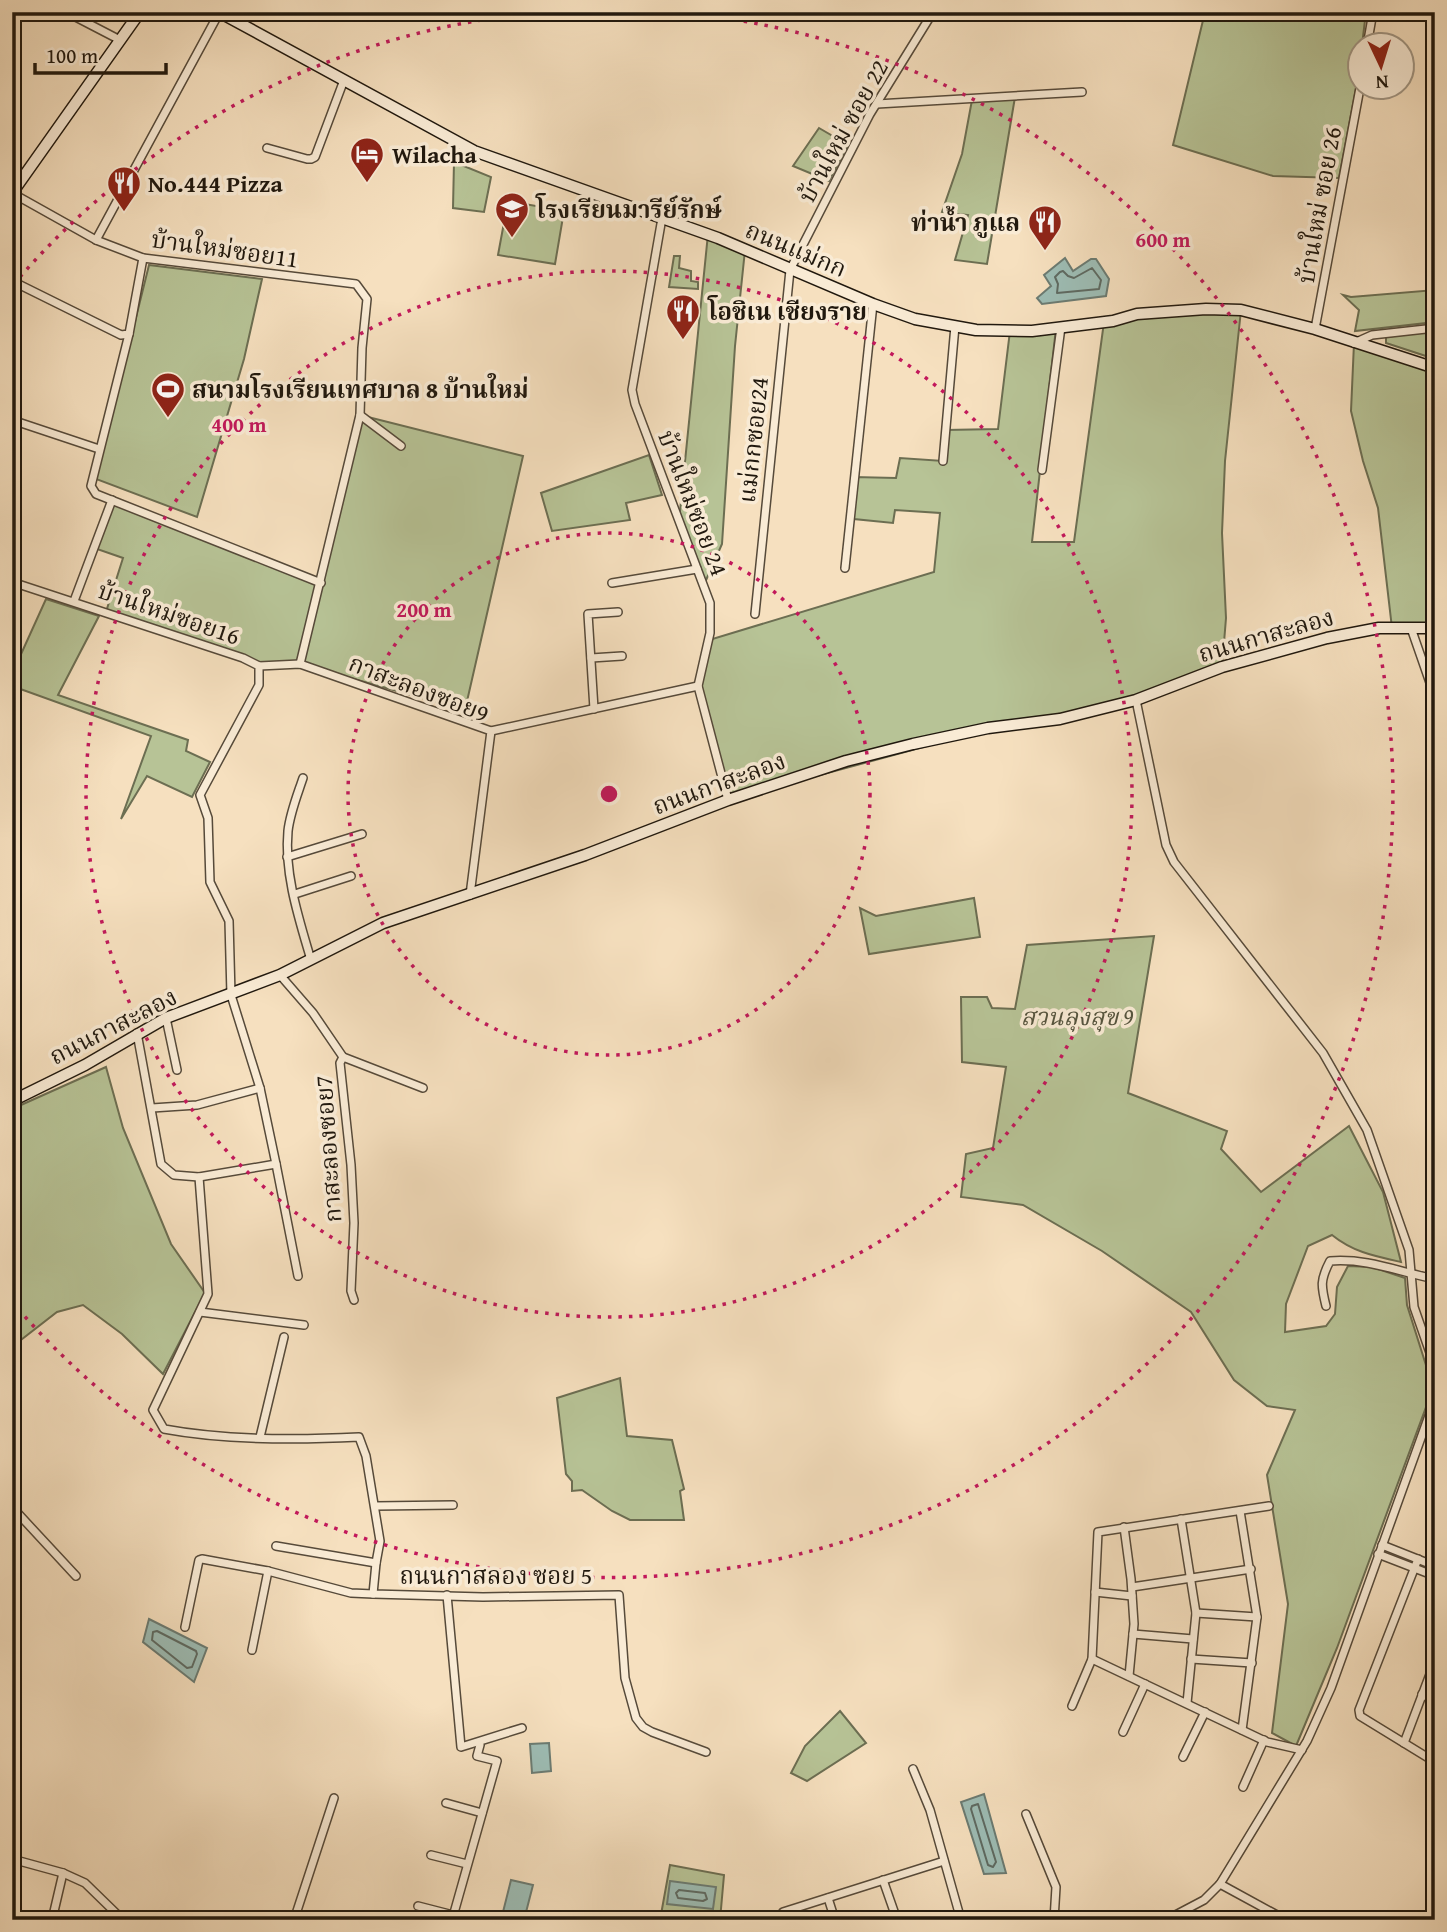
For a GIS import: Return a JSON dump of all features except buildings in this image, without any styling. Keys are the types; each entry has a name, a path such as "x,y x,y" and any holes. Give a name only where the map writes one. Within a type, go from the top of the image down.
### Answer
{"street":[{"path":"66,12 120,40"},
{"path":"12,193 140,12"},
{"path":"96,240 219,12"},
{"name":"ถนนแม่กก","path":"219,12 474,150 718,238 790,270 915,319 976,330 1032,331 1113,321 1137,314 1206,309 1241,310 1315,329 1435,368"},
{"name":"บ้านใหม่ ซอย 22","path":"790,270 844,161 933,12"},
{"path":"1369,32 1373,12"},
{"path":"267,148 307,159 315,157 344,80"},
{"path":"877,104 1082,92"},
{"name":"บ้านใหม่ ซอย 26","path":"1315,329 1357,102"},
{"name":"บ้านใหม่ซอย11","path":"12,193 96,240 143,258 356,284 367,299 360,373 360,415 300,664"},
{"name":"บ้านใหม่ซอย 24","path":"662,218 632,390 709,603 710,633 698,686 727,800"},
{"path":"143,258 129,334 91,486 96,494 321,583"},
{"name":"แม่กกซอย24","path":"755,614 790,270"},
{"path":"12,281 121,335 129,334"},
{"path":"845,568 873,304"},
{"path":"943,461 955,326"},
{"path":"1042,471 1061,327"},
{"path":"1354,343 1373,335 1435,328"},
{"path":"360,415 401,446"},
{"path":"12,420 99,449"},
{"path":"74,601 113,500"},
{"path":"612,583 697,569"},
{"name":"บ้านใหม่ซอย16","path":"12,582 243,658 259,666 259,685 200,795 208,818 210,882 229,922 231,995"},
{"path":"594,709 589,614 618,611"},
{"name":"ถนนกาสะลอง","path":"12,1101 85,1065 166,1018 279,975 383,923 470,896 585,855 727,800 846,761 913,744 988,728 1059,719 1136,700 1222,667 1309,642 1379,628 1435,628"},
{"path":"1411,628 1435,698"},
{"path":"591,658 622,656"},
{"path":"259,666 300,664"},
{"name":"กาสะลองซอย9","path":"300,664 491,731 470,896"},
{"path":"491,731 698,686"},
{"path":"1136,700 1166,845 1174,862 1323,1053 1367,1130 1409,1250 1414,1307 1435,1367"},
{"path":"303,778 291,818 287,857 297,913 311,960"},
{"path":"287,857 362,834"},
{"path":"295,894 351,876"},
{"name":"กาสะลองซอย7","path":"279,975 313,1013 343,1057 340,1063 354,1223 351,1291 354,1300"},
{"path":"231,995 260,1088 298,1276"},
{"path":"166,1018 177,1070"},
{"path":"137,1033 161,1164 174,1175 199,1177 276,1164"},
{"path":"343,1057 423,1088"},
{"path":"152,1108 197,1105 260,1088"},
{"name":"ถนนกาสลอง ซอย 5","path":"199,1177 208,1294 153,1410 164,1429 260,1437 359,1437 366,1456 380,1541 373,1594 483,1597 619,1595 625,1678 636,1718 643,1727 652,1732 706,1752"},
{"path":"1326,1306 1321,1288 1322,1276 1330,1261 1383,1264 1410,1274 1435,1279"},
{"path":"200,1312 304,1325"},
{"path":"260,1437 284,1337"},
{"path":"1166,1920 1205,1900 1220,1884 1301,1750 1331,1688 1435,1399"},
{"path":"376,1506 453,1505"},
{"path":"1072,1706 1092,1658 1098,1532 1269,1506"},
{"path":"12,1507 76,1576"},
{"path":"1240,1511 1257,1617 1242,1730"},
{"path":"1181,1519 1196,1614 1187,1703"},
{"path":"1124,1527 1132,1591 1133,1634 1129,1676"},
{"path":"1382,1545 1435,1576"},
{"path":"276,1546 376,1563"},
{"path":"1378,1554 1435,1566"},
{"path":"185,1627 201,1559 268,1571 351,1593 373,1594"},
{"path":"1416,1564 1359,1710 1360,1716 1435,1762"},
{"path":"1095,1592 1132,1591 1191,1577 1251,1569"},
{"path":"252,1650 268,1571"},
{"path":"447,1595 461,1747 522,1728"},
{"path":"1196,1614 1257,1617"},
{"path":"1133,1634 1193,1639"},
{"path":"1092,1658 1264,1740 1301,1750"},
{"path":"1191,1659 1252,1664"},
{"path":"1404,1742 1435,1661"},
{"path":"1123,1732 1145,1684"},
{"path":"1422,1694 1435,1702"},
{"path":"1183,1758 1205,1712"},
{"path":"1244,1787 1264,1740"},
{"path":"418,1906 452,1918 497,1761 477,1756 480,1745"},
{"path":"913,1769 930,1810 961,1920"},
{"path":"294,1920 334,1798"},
{"path":"446,1803 482,1813"},
{"path":"1026,1814 1056,1888 1054,1920"},
{"path":"431,1855 467,1864"},
{"path":"12,1859 62,1873 85,1883 123,1920"},
{"path":"783,1920 783,1912 944,1861"},
{"path":"52,1920 62,1873"},
{"path":"883,1880 897,1920"},
{"path":"1220,1884 1286,1920"},
{"path":"828,1898 835,1920"},
{"path":"1180,1913 1191,1920"}],"green space":[{"path":"1205,12 1366,12 1364,32 1346,32 1346,102 1353,102 1339,178 1273,176 1173,145"},
{"path":"1015,97 987,264 955,260 968,215 942,212 962,154 972,100"},
{"path":"819,128 848,145 829,181 793,166"},
{"path":"454,162 491,177 484,212 453,208"},
{"path":"508,201 564,211 555,264 498,255"},
{"path":"708,234 745,250 735,346 722,544 703,587 679,521"},
{"path":"674,256 680,256 679,268 691,271 691,281 698,282 698,289 669,287"},
{"name":"สนามโรงเรียนเทศบาล 8 บ้านใหม่","path":"149,265 262,279 244,359 197,517 96,479"},
{"path":"1435,290 1435,322 1355,331 1359,310 1343,295 1351,297"},
{"path":"1241,310 1225,461 1222,533 1226,618 1222,667 1136,700 997,727 728,800 698,686 709,640 934,572 940,513 895,510 893,523 854,519 854,477 896,478 900,458 943,461 946,430 998,429 1010,331 1056,328 1032,542 1074,542 1104,322"},
{"path":"1435,331 1435,359 1386,343 1386,337"},
{"path":"1354,343 1435,368 1435,628 1392,628 1378,508 1351,411"},
{"path":"360,415 523,456 465,710 300,664 259,666 106,612 123,558 94,548 112,500 320,582"},
{"path":"649,455 662,495 626,503 630,520 552,531 541,493"},
{"path":"46,599 99,616 58,695 188,740 186,751 210,762 192,797 147,776 121,819 151,736 12,686 12,674"},
{"path":"974,898 980,937 869,954 860,908 876,916"},
{"name":"สวนลุงสุข 9","path":"1154,936 1128,1093 1227,1131 1221,1149 1261,1192 1349,1126 1383,1192 1401,1262 1356,1249 1332,1235 1308,1246 1286,1304 1285,1332 1326,1326 1335,1314 1337,1287 1348,1266 1372,1267 1405,1278 1407,1305 1431,1381 1429,1399 1337,1648 1296,1746 1272,1733 1288,1604 1267,1475 1295,1410 1267,1406 1234,1380 1191,1312 1102,1251 1023,1205 961,1197 966,1154 993,1148 1006,1067 962,1062 961,997 987,997 992,1008 1015,1009 1027,945"},
{"path":"106,1067 123,1128 171,1244 205,1293 163,1374 122,1334 83,1305 57,1312 17,1343 12,1321 12,1109"},
{"path":"620,1378 627,1436 672,1440 684,1489 680,1491 684,1520 630,1520 582,1490 572,1491 572,1481 566,1474 557,1398"},
{"path":"840,1711 866,1743 807,1781 791,1773 805,1746"},
{"path":"670,1865 724,1875 720,1920 660,1920"}],"water":[{"path":"1065,258 1073,271 1091,259 1096,259 1109,279 1106,296 1042,304 1037,298 1051,286 1044,275"},
{"path":"149,1619 207,1648 194,1682 143,1642"},
{"path":"549,1743 551,1771 532,1773 530,1744"},
{"path":"984,1794 1006,1873 984,1874 961,1802"},
{"path":"511,1880 533,1885 524,1920 501,1920"},
{"path":"670,1881 716,1887 713,1909 667,1904"}],"place":[{"name":"Wilacha","path":"367,184"},
{"name":"No.444 Pizza","path":"124,213"},
{"name":"โรงเรียนมารีย์รักษ์","path":"512,239"},
{"name":"ท่าน้ำ ภูแล","path":"1045,252"},
{"name":"โอชิเน เชียงราย","path":"683,341"},
{"name":"สนามโรงเรียนเทศบาล 8 บ้านใหม่","path":"168,419"}]}
